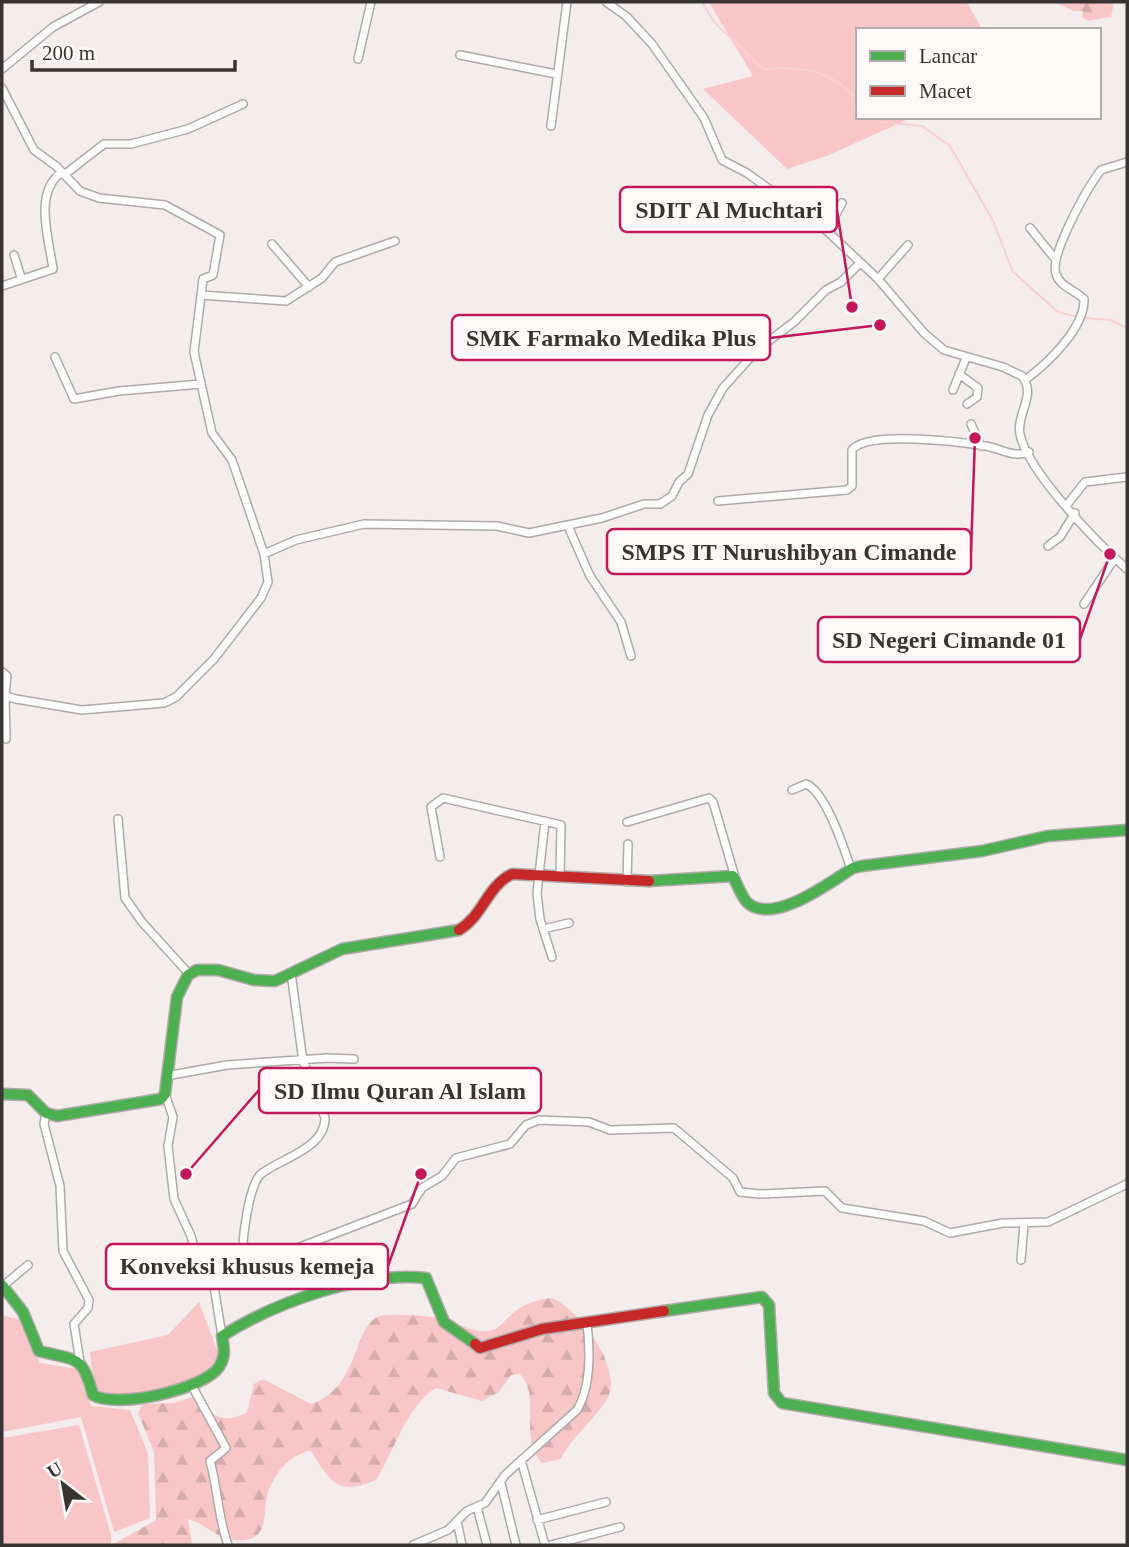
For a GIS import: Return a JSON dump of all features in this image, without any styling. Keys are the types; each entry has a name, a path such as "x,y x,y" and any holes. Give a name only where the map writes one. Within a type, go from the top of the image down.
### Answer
{"street":[{"path":"2,69 53,27 99,2"},
{"path":"358,59 371,2"},
{"path":"551,126 567,2"},
{"path":"606,2 626,16 652,44 704,118 722,160 747,173 827,231 878,279 924,333 944,350 1003,367 1025,380"},
{"path":"460,55 556,74"},
{"path":"2,88 34,150 63,173 75,187 89,196 160,204 219,234 213,275 203,279 201,314 193,343 212,433 232,460 264,554 268,582 261,597 214,659 171,700 82,710 5,696"},
{"path":"2,286 21,277 53,269 47,234 47,190 50,182 104,144 131,144 188,129 243,104"},
{"path":"1025,380 1061,349 1074,327 1084,299 1057,278 1056,260 1083,197 1098,173 1127,162"},
{"path":"827,231 842,203"},
{"path":"1030,228 1056,260"},
{"path":"201,295 279,302 309,287 325,275 335,262 396,242"},
{"path":"272,244 309,287"},
{"path":"878,279 908,245"},
{"path":"14,256 21,277"},
{"path":"264,554 296,540 364,524 497,526 518,533 568,526 628,508 660,504 672,496 689,472 708,415 723,388 757,350 794,323 826,290 841,282 859,264"},
{"path":"55,358 72,398 76,400 119,391 201,384"},
{"path":"953,390 966,358"},
{"path":"959,374 978,388 978,397 967,404"},
{"path":"1025,380 1027,402 1020,432 1028,452 1066,506 1127,569"},
{"path":"971,424 981,446"},
{"path":"718,500 847,490 852,486 852,450 863,442 931,440 981,446 1015,455 1028,452"},
{"path":"1066,506 1086,482 1127,477"},
{"path":"1048,546 1059,537 1075,513"},
{"path":"568,526 590,576 621,622 631,656"},
{"path":"1084,604 1115,558"},
{"path":"2,672 7,676 6,739"},
{"path":"792,790 806,784 815,789 834,824 851,869"},
{"path":"440,857 431,807 443,798 561,825 564,829 560,876"},
{"path":"627,822 709,798 713,802 735,877 747,903 758,909 803,900 851,869 982,851 1048,836 1127,830"},
{"path":"118,819 125,898 142,922 189,974"},
{"path":"545,821 537,893 543,929 552,957"},
{"path":"627,882 628,844"},
{"path":"735,877 627,882 516,873 504,878 469,923 456,931 403,937 340,951 269,982 208,969 189,974 182,984 167,1053 165,1094 173,1116 168,1146 174,1176 174,1199 191,1236 196,1255 195,1273 214,1273 221,1268 279,1255 412,1204 422,1188 442,1176 456,1158 510,1144 527,1125 542,1119 589,1122 610,1130 674,1128 733,1178 740,1192 760,1195 825,1191 842,1208 924,1222 950,1233 998,1223 1048,1222 1127,1184"},
{"path":"543,929 569,923"},
{"path":"243,1264 241,1247 248,1199 258,1177 312,1143 324,1127 323,1111 303,1061 291,973"},
{"path":"166,1076 227,1065 334,1057 354,1059"},
{"path":"2,1094 28,1095 46,1113 57,1116 153,1101 165,1094"},
{"path":"46,1113 44,1124 60,1186 63,1251 89,1300 88,1308 74,1324 80,1362 86,1369 93,1395 99,1401 168,1393 212,1374 220,1366 225,1352 214,1273"},
{"path":"1021,1260 1024,1224"},
{"path":"28,1265 2,1285 25,1316 39,1351 80,1362"},
{"path":"222,1336 255,1315 281,1305 402,1275 426,1278 444,1322 480,1348 534,1331 762,1297 769,1305 774,1393 782,1403 961,1435 1070,1448 1127,1461"},
{"path":"412,1545 433,1541 489,1500 521,1460 580,1404 589,1346 587,1323"},
{"path":"191,1384 226,1448 210,1461 219,1496 220,1522 228,1545"},
{"path":"521,1460 545,1545"},
{"path":"500,1483 516,1545"},
{"path":"537,1520 606,1502"},
{"path":"477,1507 487,1545"},
{"path":"457,1521 462,1545"},
{"path":"551,1545 620,1527"}],"green space":[{"path":"709,2 967,2 981,28 856,28 856,119 909,119 827,156 787,169 703,89 753,76"},
{"path":"1054,2 1114,2 1111,17 1087,21 1082,17 1083,11 1074,11"},
{"path":"551,1298 574,1314 596,1341 610,1372 611,1387 602,1407 561,1459 542,1463 535,1452 531,1441 530,1395 520,1374 511,1375 499,1392 482,1401 436,1388 426,1395 409,1417 376,1480 352,1487 336,1483 311,1451 289,1461 273,1481 267,1496 262,1528 253,1538 227,1539 188,1519 192,1545 112,1545 156,1520 154,1452 138,1413 143,1404 174,1403 195,1396 212,1413 231,1418 247,1412 254,1384 263,1379 311,1404 326,1397 338,1386 369,1324 377,1317 431,1317 486,1331 498,1327 525,1305"},
{"path":"199,1302 219,1355 214,1369 183,1385 102,1399 94,1390 90,1352 168,1335"},
{"path":"2,1315 21,1320 40,1363 77,1369 91,1406 130,1410 148,1453 150,1518 114,1532 81,1417 2,1432"},
{"path":"79,1425 111,1535 111,1545 2,1545 2,1438"}],"waterway":[{"path":"702,2 714,22 763,69 791,68 815,72 837,82 856,98"},
{"path":"878,119 882,122 922,126 950,146 993,221 1013,272 1058,312 1078,317"},
{"path":"1083,318 1111,320 1127,328"}],"traffic: fast":[{"path":"649,881 733,876 746,902 760,909 773,909 802,899 853,868 982,851 1048,836 1127,830"},
{"path":"2,1094 28,1095 46,1113 57,1116 161,1099 165,1094 177,997 188,975 197,970 218,970 254,980 275,981 342,949 459,930"},
{"path":"2,1285 23,1312 39,1351 76,1361 85,1372 93,1395 104,1399 120,1400 159,1395 196,1383 219,1367 224,1356 222,1336 244,1323 293,1301 348,1284 375,1279 426,1278 444,1322 475,1344"},
{"path":"664,1311 762,1297 769,1305 774,1393 782,1403 1127,1460"}],"traffic: jam":[{"path":"459,930 474,917 497,886 512,874 649,881"},
{"path":"475,1344 480,1348 542,1329 664,1311"}],"place":[{"name":"SDIT Al Muchtari","path":"852,307"},
{"name":"SMK Farmako Medika Plus","path":"880,325"},
{"name":"SMPS IT Nurushibyan Cimande","path":"975,438"},
{"name":"SD Negeri Cimande 01","path":"1110,554"},
{"name":"SD Ilmu Quran Al Islam","path":"186,1174"},
{"name":"Konveksi khusus kemeja","path":"421,1174"}]}
